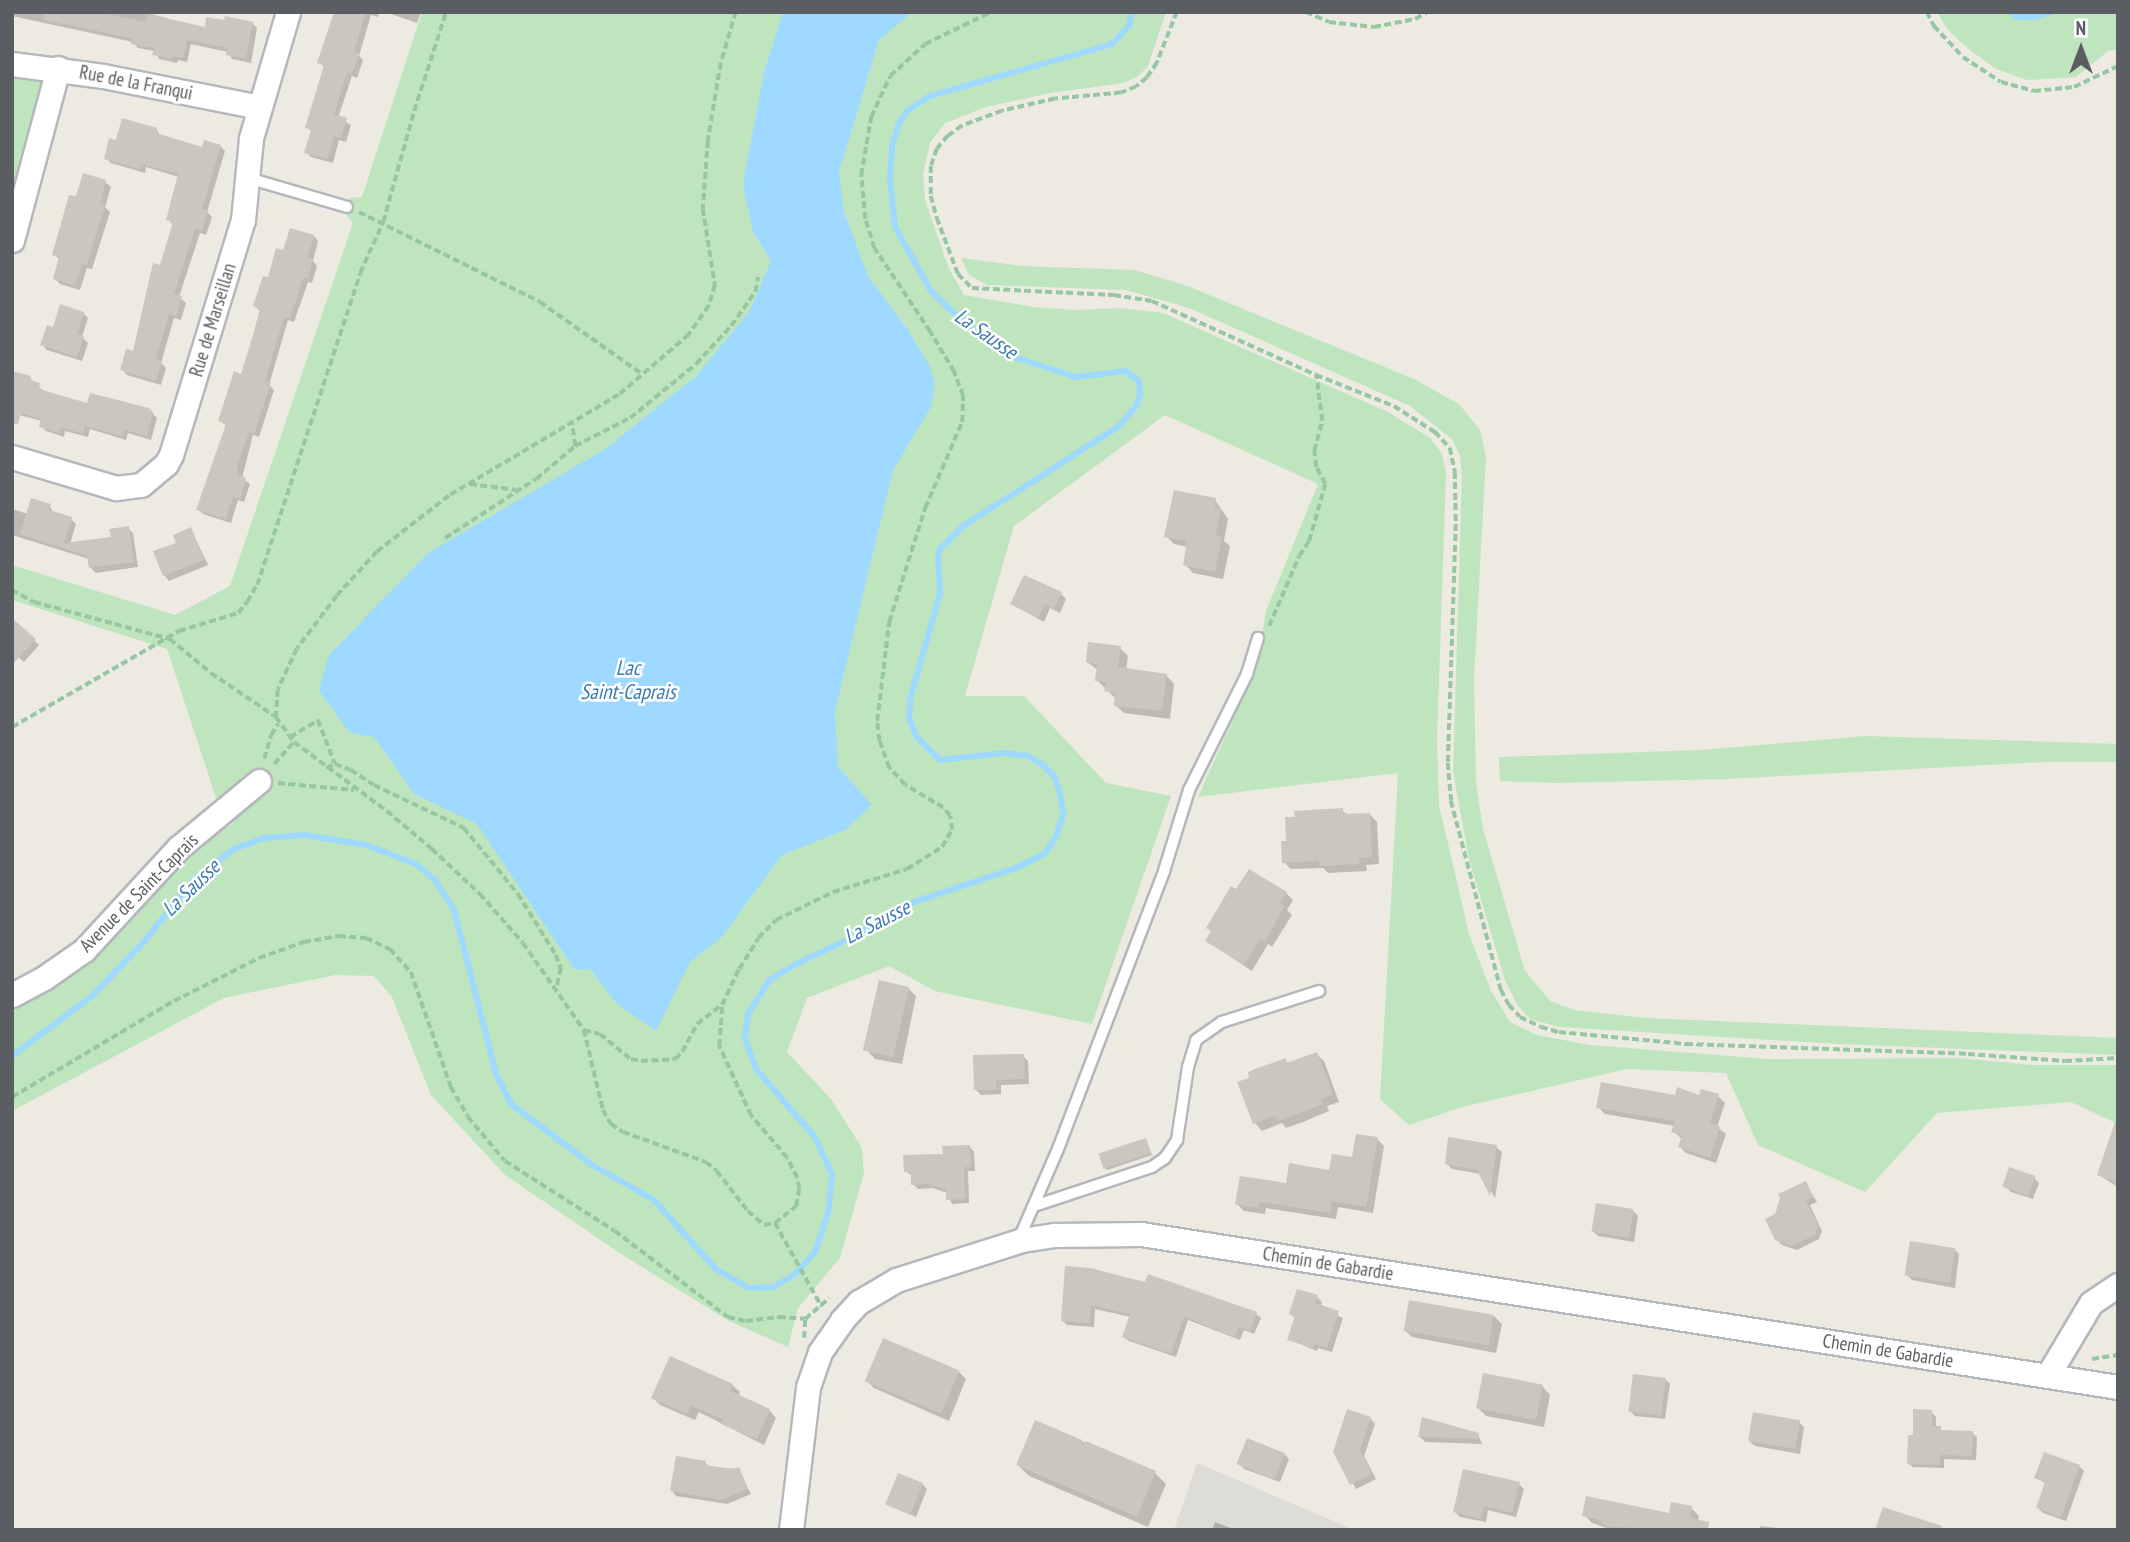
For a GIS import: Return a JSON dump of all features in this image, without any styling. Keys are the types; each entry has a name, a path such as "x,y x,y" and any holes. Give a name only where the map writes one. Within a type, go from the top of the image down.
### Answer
{"street":[{"name":"Rue de Marseillan","path":"12,457 116,488 141,485 158,474 171,455 243,220 258,107 288,12"},
{"name":"Rue de la Franqui","path":"12,64 58,68 258,107"},
{"path":"12,240 58,68"},
{"name":"Avenue de Saint-Caprais","path":"12,995 44,978 84,950 178,848 258,782"},
{"name":"Chemin de Gabardie","path":"791,1530 808,1387 820,1352 842,1320 859,1302 896,1280 1022,1240 1083,1233 1141,1234 2118,1387"},
{"path":"2048,1375 2091,1303 2118,1285"}],"lane":[{"path":"248,177 347,207"},
{"path":"1022,1240 1022,1232 1164,871 1189,790 1247,674 1258,638"},
{"path":"1034,1206 1153,1167 1165,1158 1177,1139 1188,1067 1196,1040 1222,1022 1319,990"}],"path":[{"path":"12,727 193,625 238,612 257,585 344,318 360,273 383,222 414,111 446,12"},
{"path":"736,12 721,63 708,141 703,209 715,285 709,306 689,335 619,395 470,484 377,552 337,596 286,667 278,690 276,717 278,724 294,742 387,811 480,894 556,986 584,1030 603,1110 611,1124 623,1132 706,1162 764,1225 775,1223 796,1206 799,1198 797,1178 776,1142 751,1116 725,1065 719,1046 722,1005 758,938 776,920 833,892 907,869 942,847 952,830 950,816 943,808 905,785 889,768 879,741 877,721 889,622 925,508 962,422 963,396 954,372 930,332 891,278 874,248 865,219 862,175 871,117 890,76 925,44 991,12"},
{"path":"1177,12 1157,63 1147,78 1136,87 1121,93 1055,99 1002,111 962,126 948,136 937,149 929,180 941,229 958,274 972,288 1114,295 1152,301 1316,375 1394,406 1435,432 1450,448 1455,472 1456,524 1448,763 1451,801 1501,990 1520,1017 1559,1032 1686,1044 1968,1054 2065,1061 2118,1058"},
{"path":"1306,12 1329,22 1374,27 1415,19 1427,12"},
{"path":"1927,12 1934,26 1964,57 2001,82 2034,91 2074,88 2118,66"},
{"path":"347,207 383,222 540,302 642,374"},
{"path":"445,538 519,490 576,446 630,418 696,364 755,292 758,277"},
{"path":"1258,638 1273,621 1298,556 1309,541 1325,484 1316,467 1314,451 1322,421 1316,375"},
{"path":"572,424 576,446"},
{"path":"470,484 519,490"},
{"path":"12,590 34,603 170,639 212,673 276,717"},
{"path":"290,737 318,720 335,764 464,828 518,894 556,956 561,968 556,986"},
{"path":"258,782 271,735 278,724"},
{"path":"258,782 294,742"},
{"path":"326,768 335,764"},
{"path":"258,782 356,790"},
{"path":"12,1097 174,1001 258,958 304,942 339,936 366,938 390,949 411,972 451,1087 468,1117 505,1161 615,1231 727,1317 746,1321 779,1317 804,1319"},
{"path":"584,1030 600,1034 631,1059 674,1059 682,1052 697,1024 722,1005"},
{"path":"775,1223 821,1303"}],"shaded area":[{"path":"1197,1463 1355,1530 1174,1530"}],"green space":[{"path":"422,12 1166,12 1148,66 1137,77 1124,83 1050,93 986,107 945,123 930,143 923,174 925,200 949,269 964,295 1034,307 1074,310 1121,308 1163,313 1388,412 1430,438 1442,454 1446,473 1437,739 1439,805 1469,934 1491,991 1510,1022 1537,1035 1590,1045 1768,1059 1959,1058 2033,1065 2118,1065 2118,1124 2071,1102 1937,1113 1865,1192 1758,1145 1726,1073 1627,1069 1462,1107 1409,1125 1380,1099 1398,773 1198,797 1257,666 1266,611 1318,484 1165,415 1014,526 965,696 1024,696 1106,783 1171,796 1092,1024 935,991 889,966 807,998 787,1052 831,1099 862,1148 864,1173 840,1258 798,1308 788,1347 729,1321 624,1256 505,1175 431,1095 392,997 374,976 335,975 224,998 12,1111 12,1002 198,842 234,823 216,798 167,649 12,600 12,565 175,615 230,586 353,223 345,213 350,198 362,197"},
{"path":"1937,12 2118,12 2118,49 2108,51 2076,77 2027,80 1996,69 1970,50 1947,29"},
{"path":"12,72 46,80 12,204"},
{"path":"961,258 1021,266 1134,270 1185,285 1414,379 1459,404 1480,430 1486,457 1474,678 1476,783 1483,829 1525,971 1550,1001 1574,1010 1647,1018 2118,1038 2118,1055 1838,1044 1559,1027 1530,1019 1518,1006 1505,980 1469,859 1453,772 1462,476 1460,456 1452,439 1410,406 1189,308 1126,290 987,285 969,275"},
{"path":"1866,736 2118,744 2118,762 2044,762 1727,779 1557,783 1500,781 1499,757 1699,750"}],"water":[{"name":"Lac Saint-Caprais","path":"783,12 912,12 879,40 839,172 844,212 868,276 908,330 930,367 935,384 931,407 893,470 835,711 838,767 872,805 845,830 782,855 721,938 690,962 656,1031 617,1004 590,969 575,970 477,824 414,794 374,737 350,733 319,691 328,656 428,553 605,449 696,376 749,312 771,261 753,232 743,185 764,72"}],"building":[{"path":"44,12 99,12 145,22 147,14 205,27 206,17 224,20 225,16 253,22 246,59 226,55 227,48 187,40 183,58 173,56 172,59 152,55 154,48 131,44 132,38 43,20"},
{"path":"334,12 366,12 354,52 359,54 352,74 347,73 334,114 347,118 341,138 334,136 328,159 304,153 311,130 305,128 324,65 317,63"},
{"path":"122,118 157,128 156,133 202,147 204,140 221,145 202,209 208,210 202,231 195,229 174,294 182,296 176,316 169,314 156,359 162,361 156,381 120,370 126,349 133,351 153,263 160,265 173,222 166,220 178,174 141,164 140,169 104,159 109,138 116,140"},
{"path":"83,173 106,180 100,204 105,205 87,265 82,264 75,286 53,279 59,257 52,255 69,195 76,196"},
{"path":"290,228 314,235 308,258 313,259 308,279 303,278 290,319 284,317 265,381 271,383 254,434 249,432 238,464 237,474 246,478 240,499 233,497 226,519 196,510 226,424 218,421 234,371 241,374 254,332 260,308 253,306 263,276 268,277 276,248 283,250"},
{"path":"60,304 84,312 77,334 84,336 77,357 40,345 47,325 53,327"},
{"path":"12,371 31,376 30,380 40,383 39,389 87,403 90,393 149,408 153,412 147,436 124,430 122,436 85,426 83,434 61,427 59,433 39,427 41,419 21,413 18,424 12,424"},
{"path":"1174,490 1216,498 1215,508 1221,509 1216,535 1222,537 1215,572 1183,565 1187,541 1164,537"},
{"path":"31,498 51,504 49,510 72,517 64,543 111,537 109,529 129,526 134,562 89,568 87,556 20,534"},
{"path":"191,527 204,560 163,576 153,551 176,543 173,535"},
{"path":"1024,575 1062,592 1054,609 1045,604 1038,618 1010,604"},
{"path":"12,618 36,639 12,665"},
{"path":"1088,642 1121,646 1118,667 1167,674 1162,711 1114,706 1115,693 1104,691 1106,682 1095,681 1097,664 1086,662"},
{"path":"1343,808 1343,814 1370,813 1372,857 1359,858 1360,864 1319,866 1319,861 1282,863 1281,841 1286,841 1285,817 1295,817 1294,811"},
{"path":"1249,869 1287,892 1280,903 1285,906 1265,941 1260,938 1244,965 1205,941 1211,931 1206,928 1231,886 1236,889"},
{"path":"879,980 909,987 893,1057 863,1050"},
{"path":"1317,1052 1333,1094 1321,1099 1323,1104 1295,1115 1278,1121 1275,1116 1253,1124 1237,1082 1249,1078 1248,1072 1255,1069 1286,1058 1287,1063"},
{"path":"1024,1054 1025,1079 996,1080 997,1090 974,1090 973,1055"},
{"path":"1601,1082 1675,1095 1677,1087 1699,1095 1701,1089 1719,1094 1710,1123 1720,1126 1710,1158 1678,1147 1682,1135 1671,1132 1675,1121 1596,1108"},
{"path":"2115,1122 2118,1123 2118,1183 2097,1175"},
{"path":"1356,1134 1378,1137 1366,1207 1332,1201 1330,1213 1260,1202 1259,1208 1235,1204 1240,1176 1286,1183 1289,1163 1329,1170 1332,1154 1352,1157"},
{"path":"1448,1137 1497,1145 1490,1196 1477,1170 1445,1164"},
{"path":"1146,1138 1151,1153 1103,1169 1098,1153"},
{"path":"970,1145 971,1167 964,1167 965,1199 946,1200 946,1190 927,1184 911,1185 911,1172 904,1172 903,1155 943,1154 942,1146"},
{"path":"2009,1167 2035,1176 2029,1196 2002,1187"},
{"path":"1806,1181 1813,1197 1806,1200 1818,1225 1815,1235 1791,1246 1775,1240 1765,1219 1775,1214 1780,1199 1778,1194"},
{"path":"1596,1203 1634,1209 1629,1238 1591,1232"},
{"path":"1910,1241 1955,1248 1950,1283 1905,1276"},
{"path":"1065,1266 1090,1268 1145,1282 1148,1274 1257,1312 1250,1331 1239,1327 1235,1337 1184,1317 1171,1354 1122,1337 1130,1314 1091,1305 1090,1323 1061,1321"},
{"path":"1297,1289 1318,1295 1315,1303 1339,1311 1327,1348 1314,1344 1313,1348 1287,1340 1295,1316 1289,1314"},
{"path":"1409,1300 1494,1315 1488,1345 1404,1331"},
{"path":"883,1338 959,1370 941,1414 865,1381"},
{"path":"670,1356 733,1384 730,1391 770,1409 757,1439 721,1424 723,1419 691,1406 687,1414 651,1398"},
{"path":"1483,1373 1543,1385 1536,1420 1476,1408"},
{"path":"1633,1374 1666,1378 1661,1416 1628,1412"},
{"path":"1347,1409 1371,1417 1360,1450 1372,1474 1350,1485 1333,1452"},
{"path":"1913,1409 1932,1410 1932,1426 1941,1426 1941,1430 1973,1431 1972,1456 1940,1455 1940,1465 1907,1464 1908,1435 1913,1435"},
{"path":"1753,1412 1800,1420 1795,1449 1748,1441"},
{"path":"1422,1417 1479,1433 1478,1439 1418,1437"},
{"path":"1035,1420 1082,1440 1082,1446 1086,1441 1156,1471 1137,1517 1016,1465"},
{"path":"1247,1438 1285,1453 1275,1479 1237,1464"},
{"path":"2044,1452 2080,1465 2061,1517 2036,1508 2045,1482 2034,1478"},
{"path":"676,1456 706,1461 705,1465 733,1469 739,1467 748,1489 721,1500 670,1491"},
{"path":"1463,1469 1520,1482 1512,1513 1484,1506 1481,1519 1453,1512"},
{"path":"898,1473 923,1483 910,1515 885,1505"},
{"path":"1586,1496 1669,1513 1671,1502 1692,1506 1690,1518 1709,1522 1708,1530 1607,1527 1597,1519 1582,1516"},
{"path":"1883,1507 1942,1526 1941,1530 1875,1530"}],"waterway":[{"name":"La Sausse","path":"12,1056 92,996 143,943 193,880 234,849 264,838 304,835 366,845 416,864 435,880 454,910 496,1074 511,1104 594,1166 654,1200 716,1269 749,1288 773,1287 794,1275 815,1252 828,1213 832,1174 814,1136 756,1069 745,1038 748,1014 769,980 800,962 841,943 914,902 1016,868 1045,853 1056,837 1063,814 1054,776 1028,756 1004,753 940,760 917,738 909,717 911,696 940,593 940,549 963,526 1118,427 1136,406 1140,395 1139,381 1125,371 1076,377 1014,357 963,322 931,291 895,227 890,178 892,146 899,123 906,112 930,96 1112,44 1129,26 1132,12"},
{"name":"La Sausse","path":"2011,12 2017,17 2034,17 2051,12"}]}
